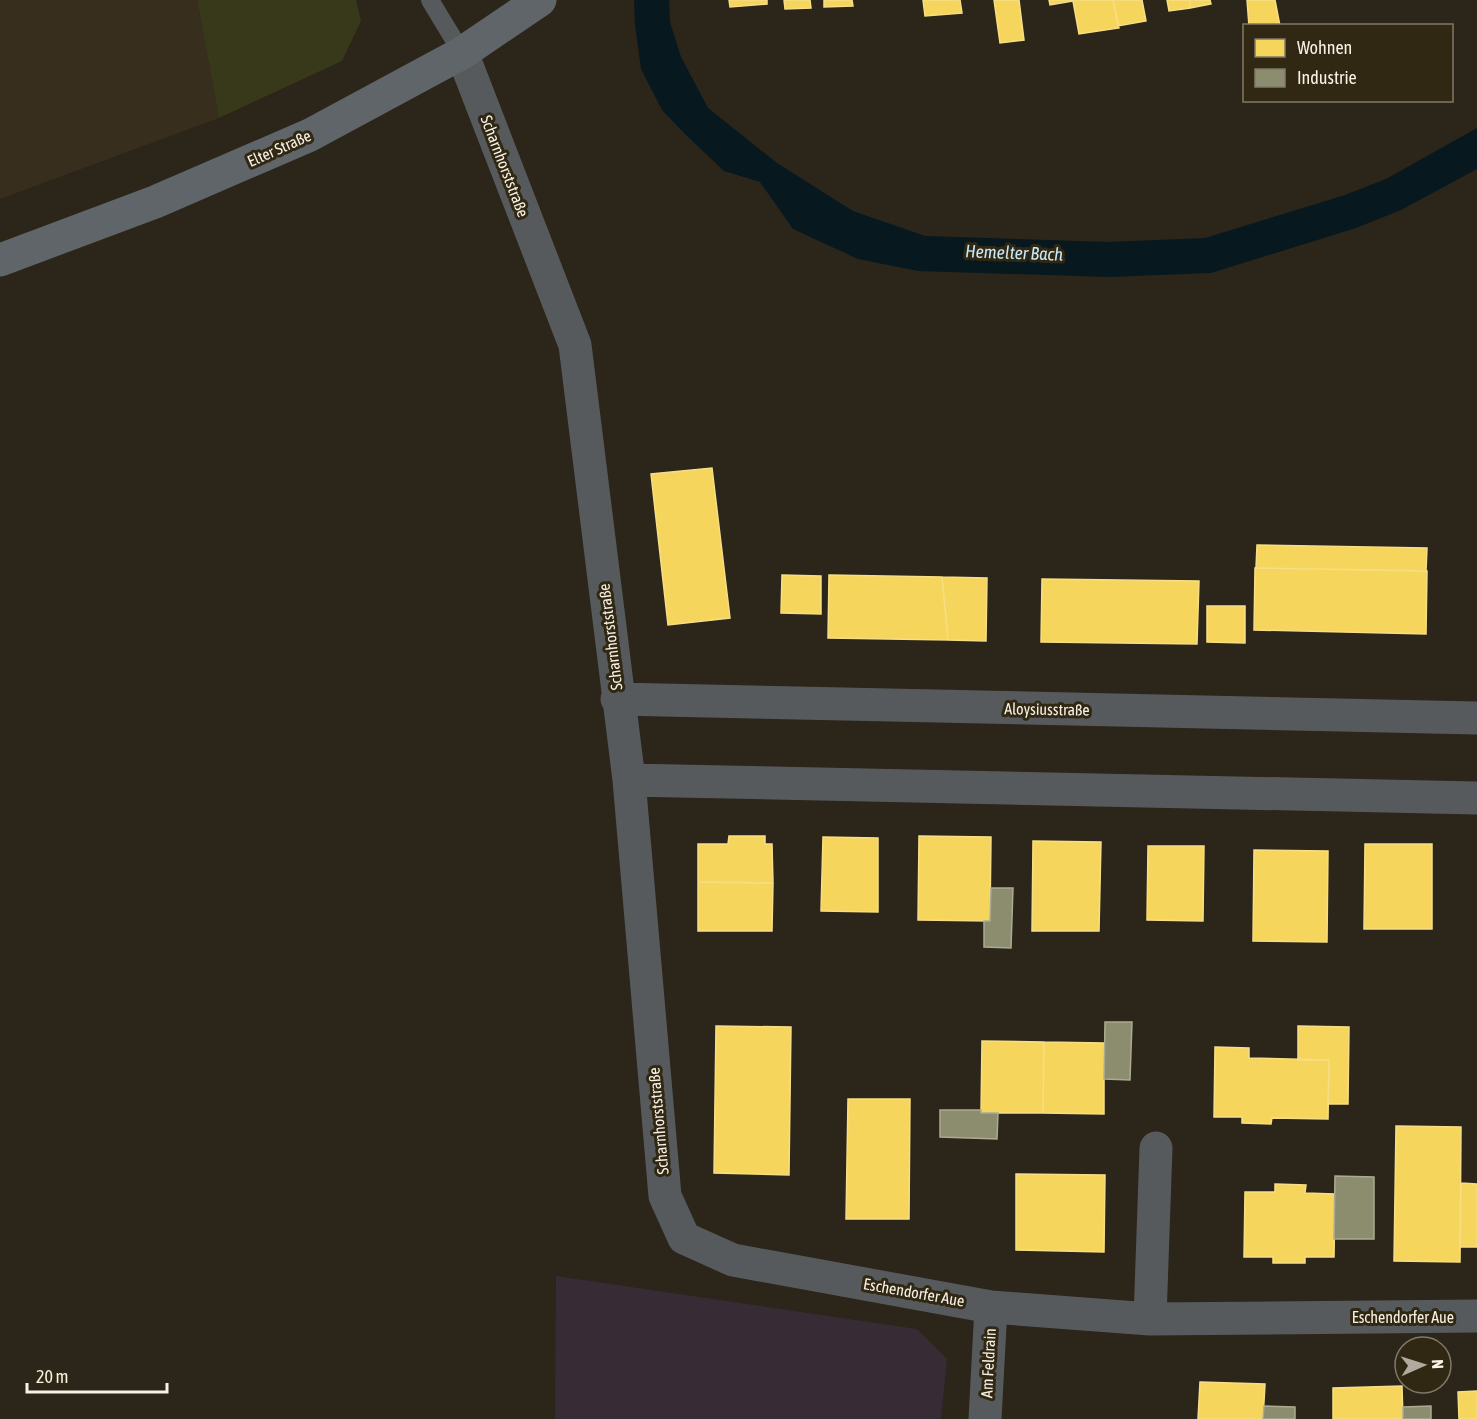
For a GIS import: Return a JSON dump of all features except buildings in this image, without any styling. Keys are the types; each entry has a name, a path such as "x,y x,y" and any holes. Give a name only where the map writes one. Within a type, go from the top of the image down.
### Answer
{"main road":[{"name":"Elter Straße","path":"0,260 155,202 310,135 462,53 540,0"}],"street":[{"name":"Scharnhorststraße","path":"462,53 575,345 628,780 665,1196 684,1238"},
{"name":"Aloysiusstraße","path":"617,699 1477,718"},
{"path":"628,780 1477,798"},
{"path":"1150,1319 1155,1148"},
{"name":"Eschendorfer Aue","path":"684,1238 733,1260 992,1306 1150,1319 1477,1316"},
{"name":"Am Feldrain","path":"985,1419 992,1306"}],"lane":[{"path":"430,0 462,53"}],"shaded area":[{"path":"0,0 197,0 219,118 0,199"},
{"path":"197,0 356,0 361,21 342,61 219,118"},
{"path":"556,1276 917,1329 947,1359 941,1419 555,1419"}],"water":[{"name":"Hemelter Bach","path":"634,0 669,0 670,22 681,57 708,108 777,163 853,211 925,236 1109,242 1205,238 1345,195 1386,179 1477,128 1477,169 1401,210 1356,228 1211,273 1109,277 918,271 858,259 793,229 760,182 724,171 662,110 641,69"}]}
